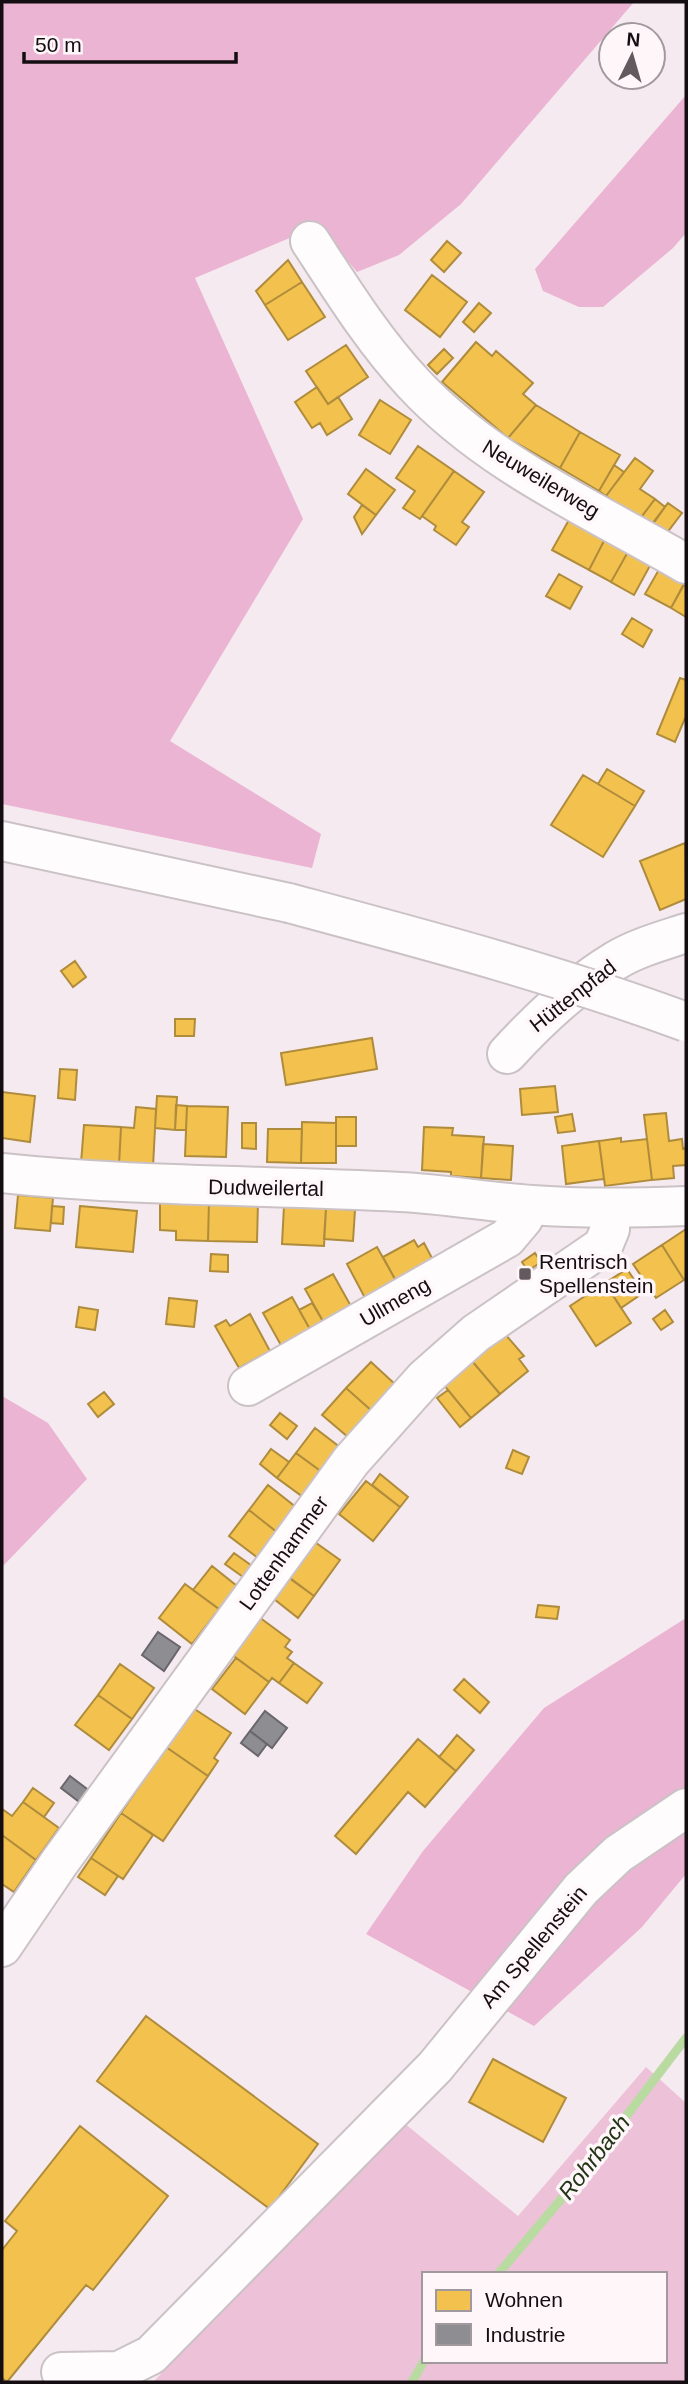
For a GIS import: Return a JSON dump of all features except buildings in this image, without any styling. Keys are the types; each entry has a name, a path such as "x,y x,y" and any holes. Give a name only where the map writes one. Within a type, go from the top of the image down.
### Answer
{"street":[{"name":"Neuweilerweg","path":"310,241 375,337 412,382 439,409 498,457 686,564"},
{"path":"2,841 289,903 466,950 604,992 686,1022"},
{"name":"Hüttenpfad","path":"507,1054 567,996 615,961 686,933"},
{"name":"Dudweilertal","path":"2,1172 93,1182 404,1192 530,1205"},
{"path":"530,1205 611,1209 686,1206"},
{"name":"Ullmeng","path":"247,1386 507,1238 523,1219 530,1205"},
{"name":"Lottenhammer","path":"2,1947 59,1863 351,1461 425,1378 476,1334 603,1246 610,1229 611,1209"},
{"name":"Am Spellenstein","path":"61,2372 119,2371 151,2355 435,2067 581,1889 618,1854 686,1808"}],"shaded area":[{"path":"2,2 634,2 618,21 597,21 597,45 461,204 399,255 357,272 318,226 195,278 303,519 170,741 321,834 312,868 2,804"},
{"path":"686,95 686,233 673,248 603,307 579,307 543,291 535,269"},
{"path":"2,1396 48,1423 87,1479 2,1567"},
{"path":"686,1618 686,1874 642,1927 534,2026 366,1934 423,1851 544,1708"},
{"path":"646,2067 686,2103 686,2382 153,2382 404,2123 518,2216"}],"waterway":[{"name":"Rohrbach","path":"500,2272 579,2178 686,2038"},
{"name":"Rohrbach","path":"412,2382 423,2363"}],"place":[{"name":"Rentrisch Spellenstein","path":"525,1274"}]}
